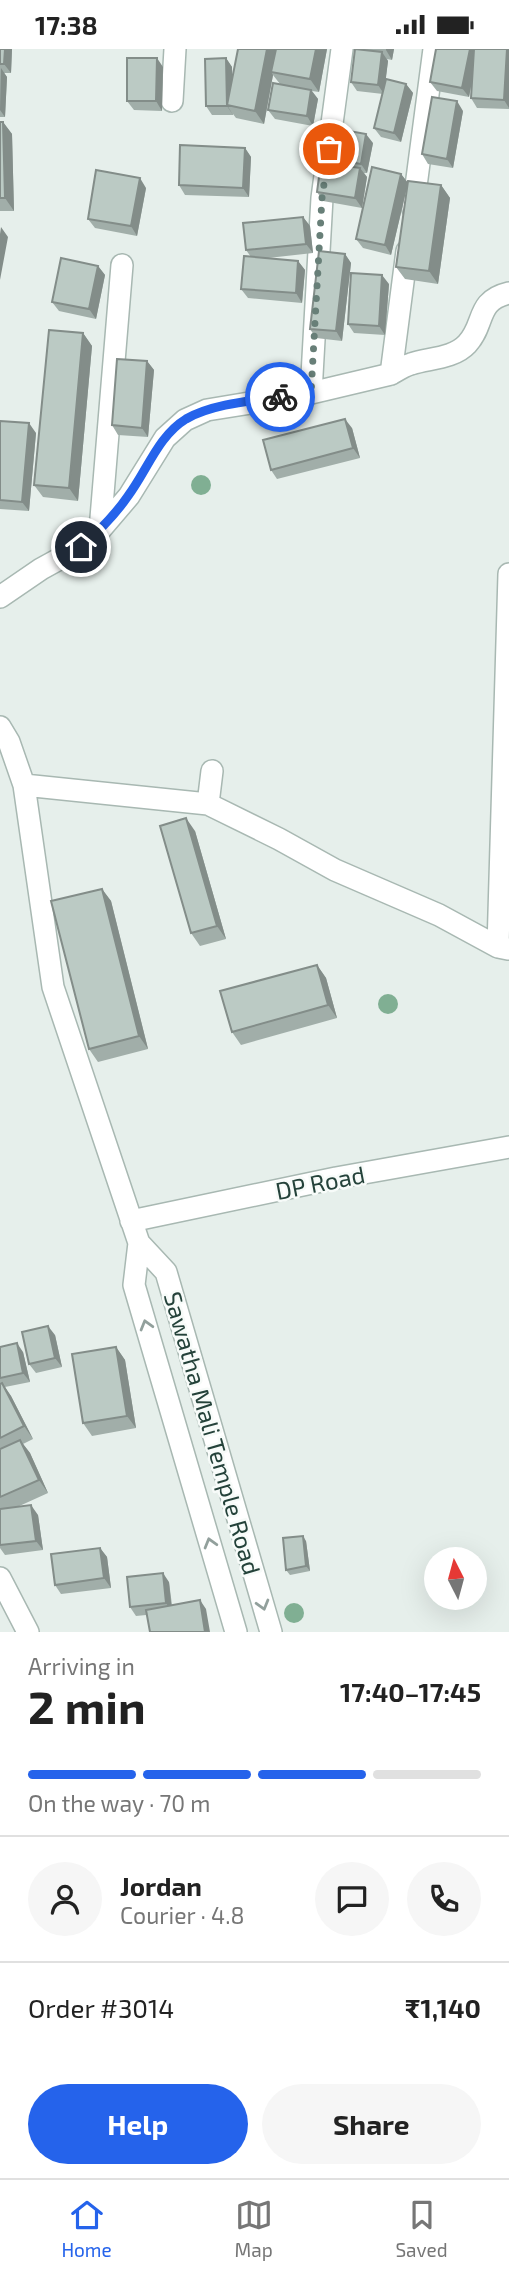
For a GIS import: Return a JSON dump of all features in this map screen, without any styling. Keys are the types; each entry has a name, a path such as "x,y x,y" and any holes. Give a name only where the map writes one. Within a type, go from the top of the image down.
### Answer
{"street":[{"path":"172,101 175,49"},
{"path":"311,393 322,198 342,49"},
{"path":"391,374 434,49"},
{"path":"100,530 122,265"},
{"path":"0,597 41,569 81,547 100,530 129,496 165,438 185,420 207,410 311,393 391,374 409,364 455,353 465,347 472,337 487,303 496,296 509,293"},
{"path":"24,785 208,804 335,870 439,915 504,948 509,574"},
{"name":"Sawatha Mali Temple Road","path":"0,727 9,742 24,785 53,987 139,1243 166,1272 271,1632"},
{"path":"208,804 212,771"},
{"name":"DP Road","path":"131,1221 336,1178 509,1147"},
{"name":"Sawatha Mali Temple Road","path":"139,1243 134,1285 236,1632"},
{"path":"0,1578 28,1632"}],"building":[{"path":"0,49 5,49 4,64 0,64"},
{"path":"238,49 267,49 255,111 227,105"},
{"path":"276,49 316,49 310,79 271,72"},
{"path":"355,49 382,52 378,85 351,82"},
{"path":"436,49 470,49 462,88 430,82"},
{"path":"474,49 507,49 504,100 471,98"},
{"path":"127,58 157,58 156,101 127,101"},
{"path":"226,58 227,106 206,106 205,59"},
{"path":"386,79 406,84 394,133 374,128"},
{"path":"273,83 311,90 307,116 268,110"},
{"path":"432,97 457,101 447,159 422,154"},
{"path":"0,122 3,122 5,198 0,198"},
{"path":"327,127 366,134 361,164 321,157"},
{"path":"180,145 245,148 243,188 179,185"},
{"path":"321,162 360,168 355,198 317,192"},
{"path":"372,167 401,174 385,245 356,239"},
{"path":"96,170 140,178 131,226 88,219"},
{"path":"408,181 441,185 429,271 396,267"},
{"path":"303,217 306,244 246,250 243,223"},
{"path":"319,251 345,254 336,331 310,329"},
{"path":"244,256 298,261 296,293 241,289"},
{"path":"61,258 98,266 89,309 52,302"},
{"path":"351,273 382,275 379,326 348,324"},
{"path":"49,330 83,333 69,488 34,485"},
{"path":"117,359 147,361 142,428 112,425"},
{"path":"345,419 353,448 271,470 263,440"},
{"path":"0,421 29,423 22,502 0,500"},
{"path":"186,818 217,926 191,933 160,826"},
{"path":"102,889 139,1036 89,1049 51,901"},
{"path":"317,965 328,1005 232,1032 220,991"},
{"path":"48,1326 55,1358 29,1364 22,1332"},
{"path":"17,1343 23,1373 0,1378 0,1347"},
{"path":"116,1347 127,1416 83,1423 72,1354"},
{"path":"2,1383 24,1426 0,1438 0,1384"},
{"path":"20,1440 39,1480 0,1497 0,1449"},
{"path":"31,1505 36,1541 0,1545 0,1509"},
{"path":"303,1536 306,1566 286,1570 283,1538"},
{"path":"100,1548 104,1578 55,1585 51,1554"},
{"path":"163,1573 166,1603 130,1607 127,1577"},
{"path":"200,1600 205,1632 150,1632 146,1610"}],"way so far":[{"path":"280,397 311,393 322,198 329,149"}],"route":[{"path":"81,547 100,530 129,496 165,438 185,420 207,410 280,397"}]}
